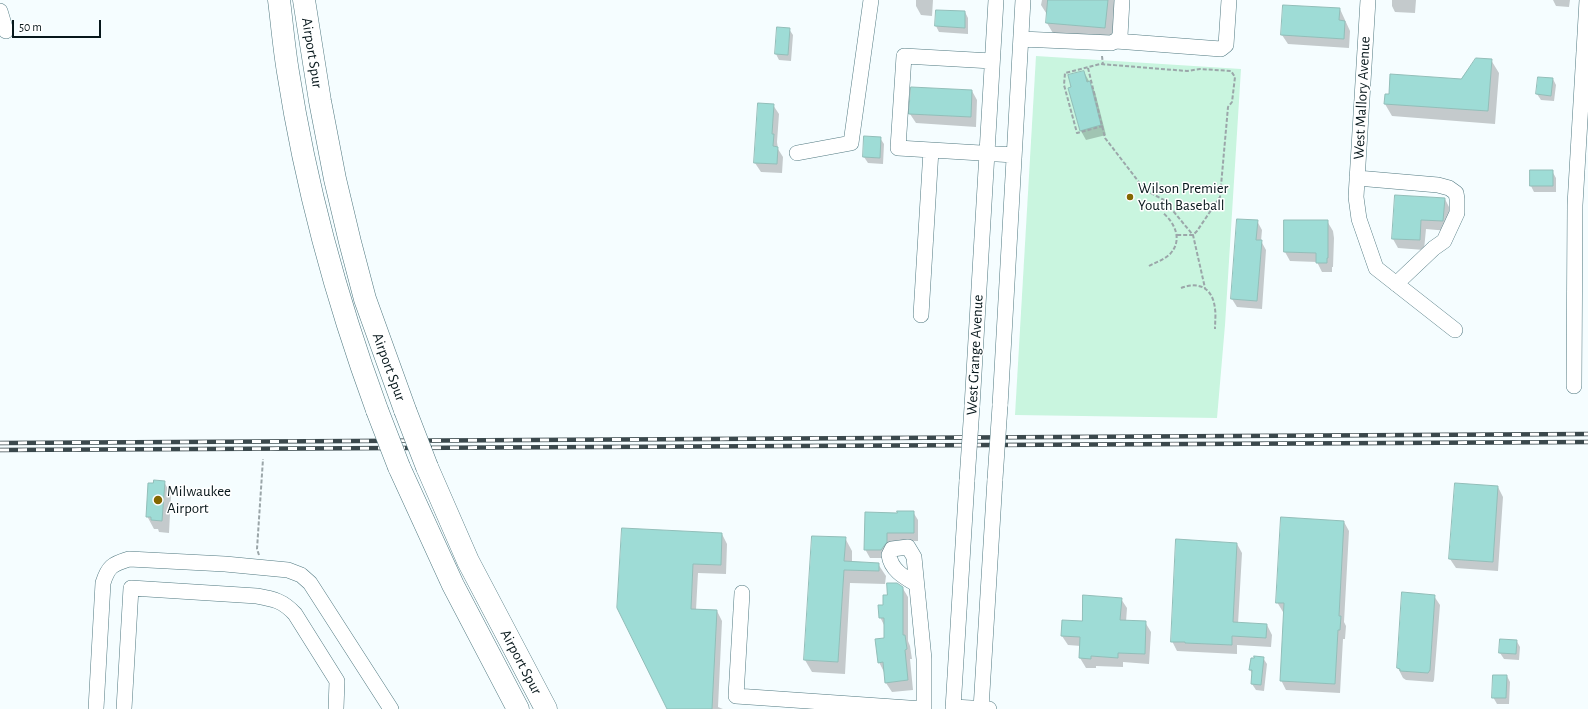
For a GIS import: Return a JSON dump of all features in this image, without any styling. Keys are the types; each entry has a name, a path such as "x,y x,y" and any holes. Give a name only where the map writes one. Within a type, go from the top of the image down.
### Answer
{"highway":[{"name":"Airport Spur","path":"279,0 288,72 315,208 358,359 399,467 453,585 518,709"},
{"name":"Airport Spur","path":"304,0 329,148 350,242 365,299 427,467 468,561 546,709"}],"street":[{"path":"797,153 851,143 872,0"},
{"name":"West Grange Avenue","path":"953,708 996,0"},
{"name":"West Grange Avenue","path":"981,709 1023,0"},
{"path":"1116,41 1120,36 1122,0"},
{"path":"1021,40 1111,43 1116,41 1221,49 1226,45 1229,0"},
{"name":"West Mallory Avenue","path":"1368,0 1356,197 1359,219 1376,268 1455,330"},
{"path":"1574,386 1573,280 1575,205 1587,0"},
{"path":"0,11 6,30"},
{"path":"992,61 904,56 898,148 1014,155"},
{"path":"921,315 931,150"},
{"path":"1357,178 1438,185 1450,188 1456,193 1457,213 1444,241 1434,248 1396,284"},
{"path":"96,709 103,583 107,571 116,563 128,559 259,567 288,570 301,575 310,583 391,709"},
{"path":"742,593 736,696 924,709 924,659 916,584"},
{"path":"124,709 131,588 257,596 278,600 287,605 295,614 337,681 336,709"},
{"path":"953,708 989,709"}],"path":[{"path":"1103,126 1077,133 1064,85 1065,73 1100,64 1187,71 1200,69 1231,71 1235,77 1232,102 1228,107 1220,197 1197,232 1193,235 1177,235"},
{"path":"1088,68 1105,138 1145,190 1164,200 1193,235 1205,288 1212,297 1215,309 1214,328"},
{"path":"1149,266 1164,259 1171,253 1175,245 1177,235 1175,227 1173,223 1162,213"},
{"path":"1181,288 1191,284 1205,288"},
{"path":"259,567 260,560 257,549 263,459"}],"green space":[{"name":"Wilson Premier Youth Baseball","path":"1036,56 1241,69 1225,325 1217,418 1015,415"}],"building":[{"path":"1048,0 1108,0 1105,28 1046,23"},
{"path":"1283,5 1340,8 1339,20 1345,21 1344,39 1281,35"},
{"path":"936,10 965,11 965,28 935,26"},
{"path":"777,27 790,28 788,55 775,54"},
{"path":"1476,58 1492,59 1488,111 1384,104 1385,94 1389,94 1390,74 1461,79"},
{"path":"1084,71 1087,82 1090,81 1101,125 1080,131 1068,88 1071,87 1068,75"},
{"path":"1538,77 1553,78 1551,96 1536,94"},
{"path":"911,87 972,90 971,117 909,114"},
{"path":"758,103 774,104 772,134 774,134 773,146 778,147 777,164 754,163"},
{"path":"864,136 881,137 880,158 863,157"},
{"path":"1530,170 1553,170 1553,186 1530,186"},
{"path":"1395,195 1445,198 1443,221 1421,220 1420,240 1392,239"},
{"path":"1237,219 1258,220 1256,240 1262,240 1257,301 1231,299"},
{"path":"1284,220 1328,220 1327,263 1316,263 1316,253 1284,252"},
{"path":"154,480 165,481 162,521 151,520 151,517 146,517 148,483 153,483"},
{"path":"1455,483 1498,486 1493,562 1449,559"},
{"path":"897,511 914,511 914,533 887,533 887,542 881,550 864,550 865,512 897,513"},
{"path":"1281,517 1344,521 1339,616 1341,616 1340,630 1338,630 1335,684 1280,681 1284,603 1276,603"},
{"path":"622,528 722,533 721,565 693,564 691,609 717,610 712,709 667,709 617,608"},
{"path":"812,536 846,537 844,561 879,563 879,571 844,570 838,662 804,660"},
{"path":"1176,539 1237,543 1233,622 1267,624 1266,638 1232,636 1232,645 1171,642"},
{"path":"887,583 897,583 903,587 903,635 905,635 907,649 905,650 908,680 885,683 883,662 878,663 875,639 884,638 884,618 879,618 878,605 883,605 883,595 887,595"},
{"path":"1402,592 1435,595 1430,670 1428,673 1400,671 1400,669 1397,668"},
{"path":"1083,595 1122,598 1120,620 1146,621 1145,654 1118,653 1118,658 1091,656 1091,659 1079,658 1080,637 1061,636 1062,620 1082,621"},
{"path":"1500,639 1517,640 1516,654 1499,653"},
{"path":"1254,656 1264,657 1261,685 1251,684 1252,670 1249,670 1251,658 1254,658"},
{"path":"1493,675 1507,675 1506,698 1492,698"}],"railway":[{"path":"0,443 1588,434"},
{"path":"0,450 1588,442"}],"place":[{"name":"Wilson Premier Youth Baseball","path":"1130,197"},
{"name":"Milwaukee Airport","path":"158,500"}]}
